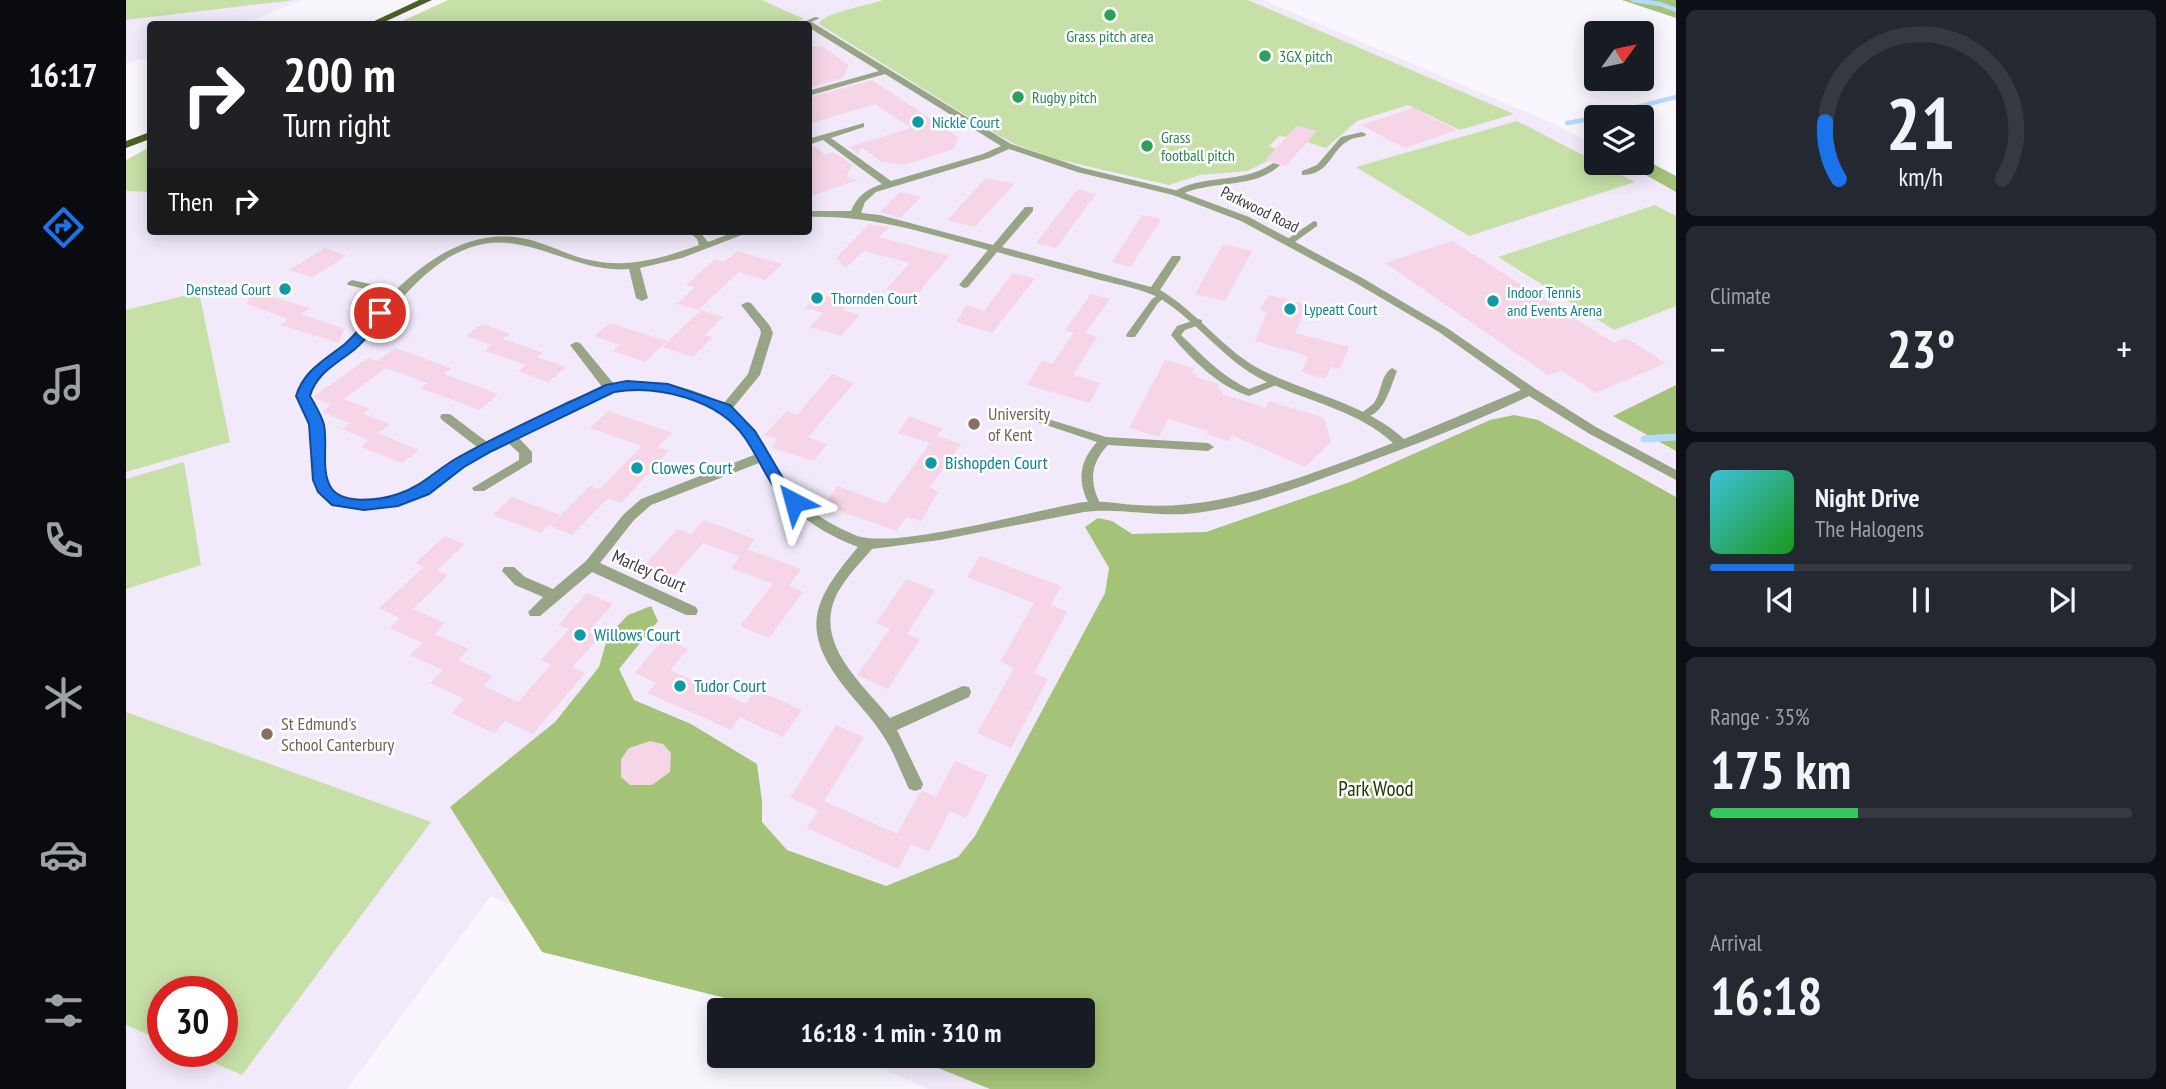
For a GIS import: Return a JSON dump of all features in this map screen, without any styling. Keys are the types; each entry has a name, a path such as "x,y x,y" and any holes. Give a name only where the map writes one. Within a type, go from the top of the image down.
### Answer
{"main road":[{"path":"380,21 427,0"},
{"path":"126,145 147,136"}],"street":[{"name":"Parkwood Road","path":"812,22 884,72 1008,146 1080,170 1176,193 1245,219 1289,242 1443,330 1530,391 1592,430 1676,476"},
{"path":"812,93 884,72"},
{"path":"812,141 861,125"},
{"path":"824,137 890,185"},
{"path":"855,215 860,201 867,194 986,156 1008,146"},
{"path":"964,285 1029,209"},
{"path":"812,214 880,218 1158,293 1198,322 1229,353 1275,382 1364,415 1391,432 1403,445"},
{"path":"736,235 705,247 634,266 582,262 519,235 450,252 421,271 352,345 317,370 306,384 303,396 317,424 318,465 326,492 338,501 364,505 398,500 423,490 458,464 509,436 610,388 627,385 668,388 725,409 750,434 781,489 808,516 867,545 1095,505 1136,510 1194,509 1243,500 1475,418 1530,391"},
{"path":"699,235 705,247"},
{"path":"1158,293 1176,258"},
{"path":"634,266 642,298"},
{"path":"352,283 400,294"},
{"path":"725,409 754,375 771,326 747,305"},
{"path":"576,345 610,388"},
{"path":"446,417 487,448"},
{"path":"479,488 526,462 526,452 509,436"},
{"path":"535,612 591,565 628,517 646,502 761,457"},
{"path":"867,545 837,583 825,605 822,630 828,652 887,727 915,784"},
{"name":"Marley Court","path":"591,565 691,611"},
{"path":"509,571 520,582 554,595"},
{"path":"887,727 963,692"}],"lane":[{"path":"1305,173 1320,167 1344,139 1362,134"},
{"path":"1176,193 1208,182 1256,177 1268,173 1276,165"},
{"path":"1289,242 1314,224"},
{"path":"1131,335 1158,293"},
{"path":"1198,322 1181,328 1176,335 1233,386 1249,394 1275,382"},
{"path":"1364,415 1378,405 1392,371"},
{"path":"1032,417 1105,441 1208,447"},
{"path":"1095,505 1085,488 1087,468 1094,452 1105,441"}],"shaded area":[{"path":"126,0 302,0 251,21 147,21 147,58 126,63"},
{"name":"University of Kent","path":"559,0 1263,0 1584,139 1584,175 1654,173 1676,184 1676,1089 928,1089 882,1068 1095,1068 1095,998 725,998 491,896 347,1089 126,1089 126,191 147,192 147,235 812,235 812,21 515,21"}],"green space":[{"path":"126,0 295,0 126,20"},
{"path":"448,0 762,0 804,19 799,21 402,21"},
{"path":"883,0 1248,0 1514,114 1460,130 1408,105 1357,121 1326,148 1307,142 1316,131 1297,126 1286,137 1279,136 1269,146 1276,149 1268,161 1247,171 1200,175 1169,185 1056,159 1017,145 819,24 837,13"},
{"path":"1622,0 1676,0 1676,18"},
{"path":"1517,121 1584,156 1584,175 1621,175 1635,182 1469,236 1356,167"},
{"path":"147,149 147,192 126,191 126,160"},
{"path":"1654,164 1676,176 1676,192 1646,175 1654,175"},
{"path":"1655,205 1676,216 1676,306 1614,330 1498,257"},
{"path":"199,292 230,442 126,472 126,310"},
{"path":"1676,385 1676,451 1613,416"},
{"name":"Park Wood","path":"1514,415 1538,420 1676,497 1676,1089 990,1089 938,1068 1095,1068 1095,998 725,998 542,952 450,807 555,722 599,667 608,636 628,615 651,606 658,621 619,669 634,700 691,724 757,764 762,822 787,850 886,886 958,857 975,836 1105,593 1109,568 1085,527 1098,518 1112,521 1132,534 1206,532 1350,482 1490,420"},
{"path":"184,462 201,565 126,589 126,479"},
{"path":"126,712 431,822 242,1075 223,1067 238,1067 238,976 147,976 147,1034 126,1025"}],"building":[{"path":"812,46 823,47 849,65 843,78 812,87"},
{"name":"Nickle Court","path":"872,80 958,137 954,149 904,165 882,162 862,147 858,154 849,147 911,128 875,104 812,123 812,97"},
{"path":"1413,108 1457,130 1405,148 1361,125"},
{"path":"1297,126 1317,131 1286,166 1265,160"},
{"path":"812,146 825,155 834,152 852,165 846,177 858,180 812,196"},
{"path":"986,178 1014,184 975,227 947,220"},
{"path":"1078,189 1096,194 1056,248 1036,243"},
{"path":"900,192 921,197 900,218 880,212"},
{"path":"1142,215 1161,219 1131,267 1112,262"},
{"path":"869,224 889,227 879,237 949,256 915,297 886,289 910,263 864,251 846,268 836,258"},
{"name":"Indoor Tennis and Events Arena","path":"1452,241 1614,343 1626,338 1666,363 1596,393 1562,371 1548,375 1385,263"},
{"path":"1223,244 1252,251 1225,301 1195,294"},
{"path":"325,248 347,256 312,277 289,270"},
{"path":"737,251 782,264 765,280 739,272 698,310 677,304 695,287 686,285 715,259 724,262"},
{"path":"1013,273 1035,279 992,333 956,322 967,305 984,311"},
{"path":"251,291 310,308 301,314 344,329 339,343 281,325 288,319 247,304"},
{"path":"819,294 850,303 843,310 860,315 841,336 810,327 823,313 805,308"},
{"path":"1091,294 1110,299 1085,333 1097,337 1073,375 1100,383 1090,403 1027,385 1042,361 1052,364 1074,333 1065,330"},
{"path":"1269,295 1307,305 1295,333 1349,347 1340,369 1331,367 1325,379 1302,372 1308,356 1255,341 1267,312 1259,310"},
{"path":"701,310 723,317 705,335 713,337 693,357 662,347"},
{"path":"610,323 667,341 645,362 613,351 620,345 594,336"},
{"path":"482,324 510,334 503,339 543,353 537,357 566,367 548,382 518,371 526,365 485,351 491,345 466,336"},
{"path":"395,348 451,368 444,374 498,394 480,410 420,388 427,383 386,368 344,399 370,409 363,414 390,424 369,440 342,429 350,423 322,412 331,405 313,397 368,358 377,361"},
{"path":"1165,360 1194,368 1192,373 1196,374 1195,377 1219,384 1217,389 1223,391 1222,394 1266,408 1269,401 1324,418 1331,442 1305,467 1232,435 1229,441 1207,435 1209,431 1168,419 1159,437 1129,428"},
{"path":"832,374 854,383 808,437 827,444 814,461 772,448 777,439 764,435 787,411 797,415"},
{"name":"Clowes Court","path":"608,411 672,433 658,447 669,451 621,503 608,498 572,535 550,526 590,486 600,489 642,446 590,428"},
{"name":"Bishopden Court","path":"909,416 943,429 937,436 961,444 930,487 938,492 921,521 907,517 896,531 824,505 838,486 886,504 930,443 898,433"},
{"path":"378,433 419,450 402,463 361,447"},
{"path":"512,497 560,515 541,533 493,515"},
{"path":"704,520 755,539 747,549 801,569 789,586 803,592 769,638 740,626 773,584 731,568 740,557 703,543 667,584 638,573 677,529 691,534"},
{"name":"Willows Court","path":"445,536 465,544 437,570 448,575 413,609 445,623 435,634 469,649 458,660 493,676 484,686 518,702 551,665 541,660 569,629 558,625 587,593 613,604 588,632 600,637 572,667 585,673 533,734 505,721 494,733 451,713 464,699 430,683 443,670 410,655 423,643 390,628 400,618 379,608 424,567 415,563"},
{"path":"980,556 1061,586 1051,605 1067,612 1034,673 1048,679 1011,748 977,733 1014,668 1000,662 1034,603 967,577"},
{"path":"906,579 935,590 907,634 920,639 888,689 857,675 890,629 876,623"},
{"name":"Tudor Court","path":"664,638 688,649 670,670 746,704 756,690 802,710 783,737 740,717 731,730 648,693 656,683 635,673"},
{"path":"836,725 864,737 824,801 897,834 920,792 936,797 955,761 988,775 966,818 950,811 929,852 911,844 898,869 807,828 818,810 790,798"},
{"path":"650,741 663,744 671,753 670,772 652,785 630,785 621,777 621,759 629,748"}],"waterway":[{"path":"1633,0 1660,4 1676,10"},
{"path":"1645,105 1676,97"},
{"path":"1567,123 1584,120"},
{"path":"1644,439 1676,437"}],"place":[{"name":"Grass pitch area","path":"1110,15"},
{"name":"3GX pitch","path":"1265,56"},
{"name":"Rugby pitch","path":"1018,97"},
{"name":"Nickle Court","path":"918,122"},
{"name":"Grass football pitch","path":"1147,146"},
{"name":"Denstead Court","path":"285,289"},
{"name":"Thornden Court","path":"817,298"},
{"name":"Indoor Tennis and Events Arena","path":"1493,301"},
{"name":"Lypeatt Court","path":"1290,309"},
{"name":"University of Kent","path":"974,424"},
{"name":"Bishopden Court","path":"931,463"},
{"name":"Clowes Court","path":"637,468"},
{"name":"Willows Court","path":"580,635"},
{"name":"Tudor Court","path":"680,686"},
{"name":"St Edmund's School Canterbury","path":"267,734"}],"route":[{"path":"380,313 352,345 317,370 306,384 303,396 317,424 320,480 326,492 338,501 364,505 398,500 423,490 458,464 487,448 610,388 627,385 668,388 725,409 750,434 781,489 794,502"}]}
